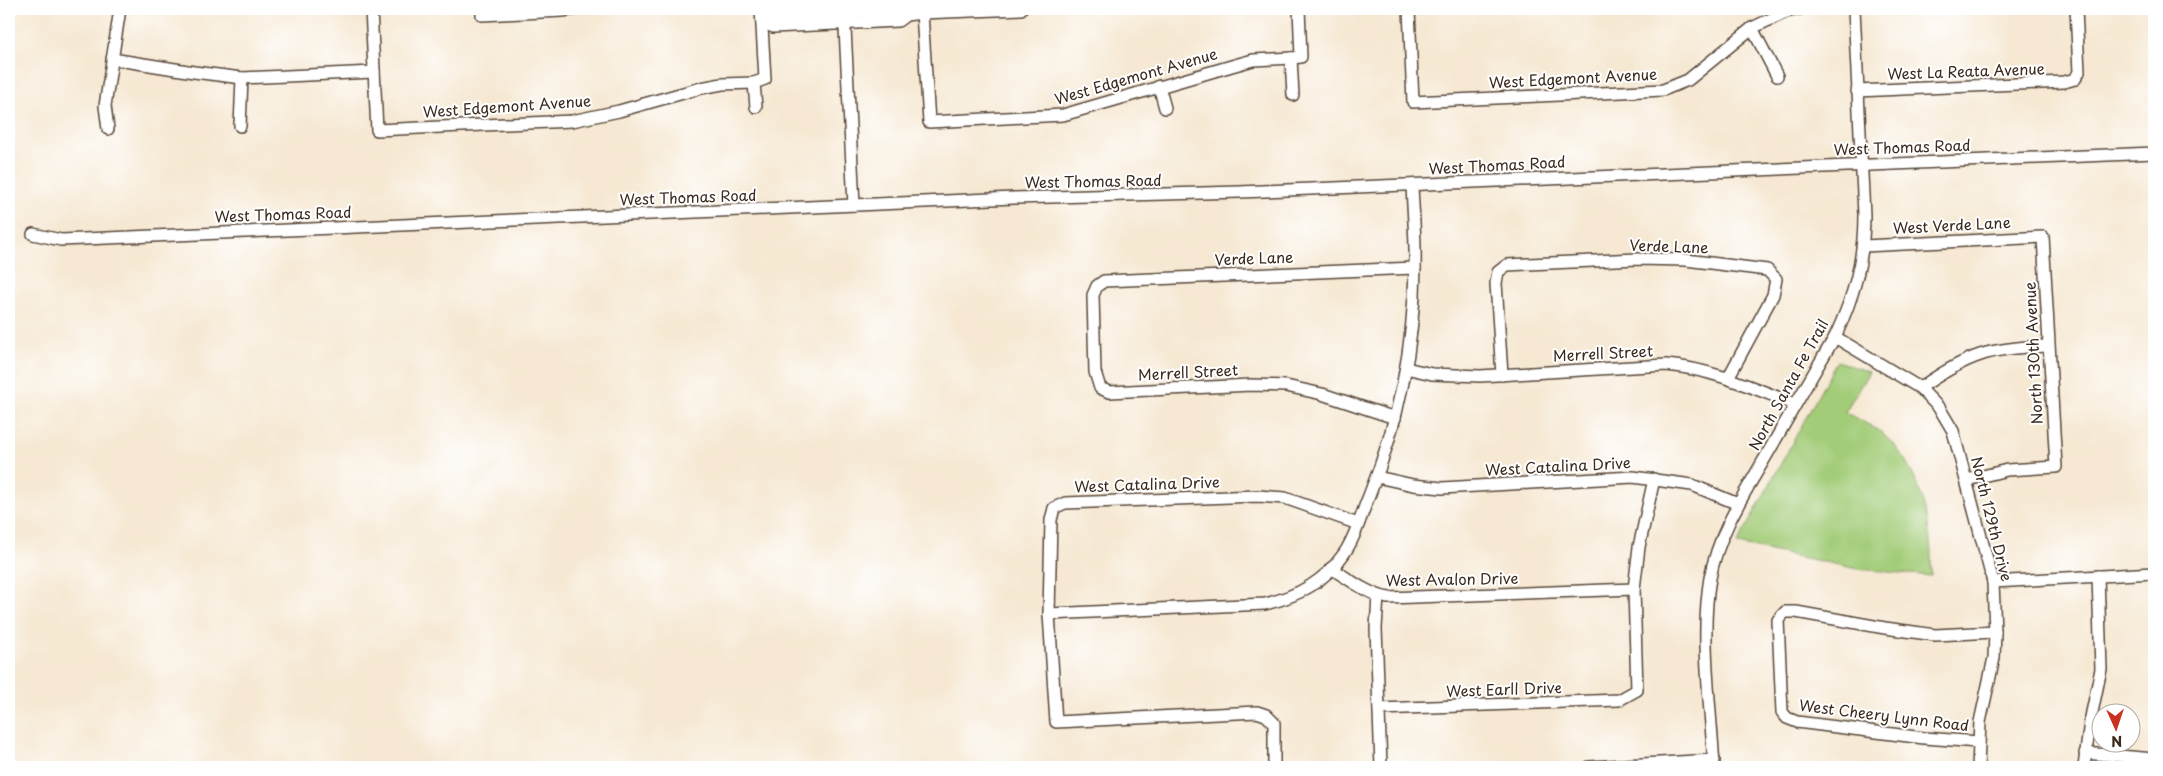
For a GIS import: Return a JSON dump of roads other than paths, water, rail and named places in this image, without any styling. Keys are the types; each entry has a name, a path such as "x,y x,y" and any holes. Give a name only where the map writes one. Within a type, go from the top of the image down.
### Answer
{"street":[{"path":"108,129 104,106 120,9"},
{"path":"112,59 242,78 374,72 372,9"},
{"path":"482,12 562,11 577,9"},
{"path":"756,107 754,83 764,79 761,9"},
{"path":"762,22 773,27 844,15 898,21 906,15 922,13 1022,9"},
{"path":"1293,95 1291,58 1301,57 1299,9"},
{"name":"West Edgemont Avenue","path":"1409,9 1413,102 1662,90 1688,80 1752,28 1786,12 1800,9"},
{"name":"North Santa Fe Trail","path":"1714,764 1707,638 1708,598 1715,559 1720,542 1738,504 1835,337 1853,291 1864,246 1854,9"},
{"name":"West La Reata Avenue","path":"1857,91 2064,82 2075,79 2078,72 2076,9"},
{"name":"West Edgemont Avenue","path":"922,13 929,122 1056,116 1076,112 1159,86 1253,60 1291,58"},
{"path":"844,15 854,205"},
{"path":"1752,28 1777,76"},
{"name":"West Edgemont Avenue","path":"374,72 377,130 572,121 610,113 707,87 754,83"},
{"path":"240,126 242,78"},
{"path":"1159,86 1165,108"},
{"name":"West Thomas Road","path":"33,234 61,240 854,205 1412,185 2154,153"},
{"path":"1274,767 1274,723 1266,715 1257,712 1056,722 1049,614 1265,604 1288,598 1311,586 1344,555 1377,477 1395,418 1406,368 1415,268 1412,185"},
{"name":"West Verde Lane","path":"1864,246 2043,237"},
{"name":"North 130th Avenue","path":"1967,480 2007,470 2056,467 2043,237"},
{"name":"Verde Lane","path":"1502,374 1496,282 1498,272 1507,266 1637,259 1686,260 1767,270 1776,279 1773,295 1728,378"},
{"name":"Verde Lane","path":"1100,388 1095,372 1093,295 1097,286 1104,281 1415,268"},
{"name":"North 129th Drive","path":"1835,337 1920,388 1940,409 1953,431 1993,582 1994,658 1980,722 1978,767"},
{"path":"1920,388 1942,372 1975,355 2013,347 2048,346"},
{"name":"Merrell Street","path":"1406,368 1454,376 1666,365 1684,367 1728,378 1795,404"},
{"name":"Merrell Street","path":"1100,388 1109,392 1251,385 1286,386 1322,394 1395,418"},
{"name":"West Catalina Drive","path":"1377,477 1413,485 1442,488 1633,477 1692,485 1738,504"},
{"path":"1634,589 1639,547 1654,479"},
{"name":"West Catalina Drive","path":"1049,614 1051,520 1054,508 1065,503 1258,496 1285,498 1358,524"},
{"name":"West Avalon Drive","path":"1331,568 1378,596 1403,598 1634,589"},
{"path":"1993,582 2154,573"},
{"path":"2084,767 2101,669 2098,576"},
{"name":"West Earll Drive","path":"1379,709 1619,700 1629,696 1638,690 1634,589"},
{"path":"1378,596 1376,628 1381,767"},
{"name":"West Cheery Lynn Road","path":"1979,742 1924,738 1797,722 1787,718 1782,712 1778,620 1785,612 1796,612 1935,635 1995,632"},
{"path":"2085,753 2154,759"},
{"path":"1589,767 1714,764"}]}
